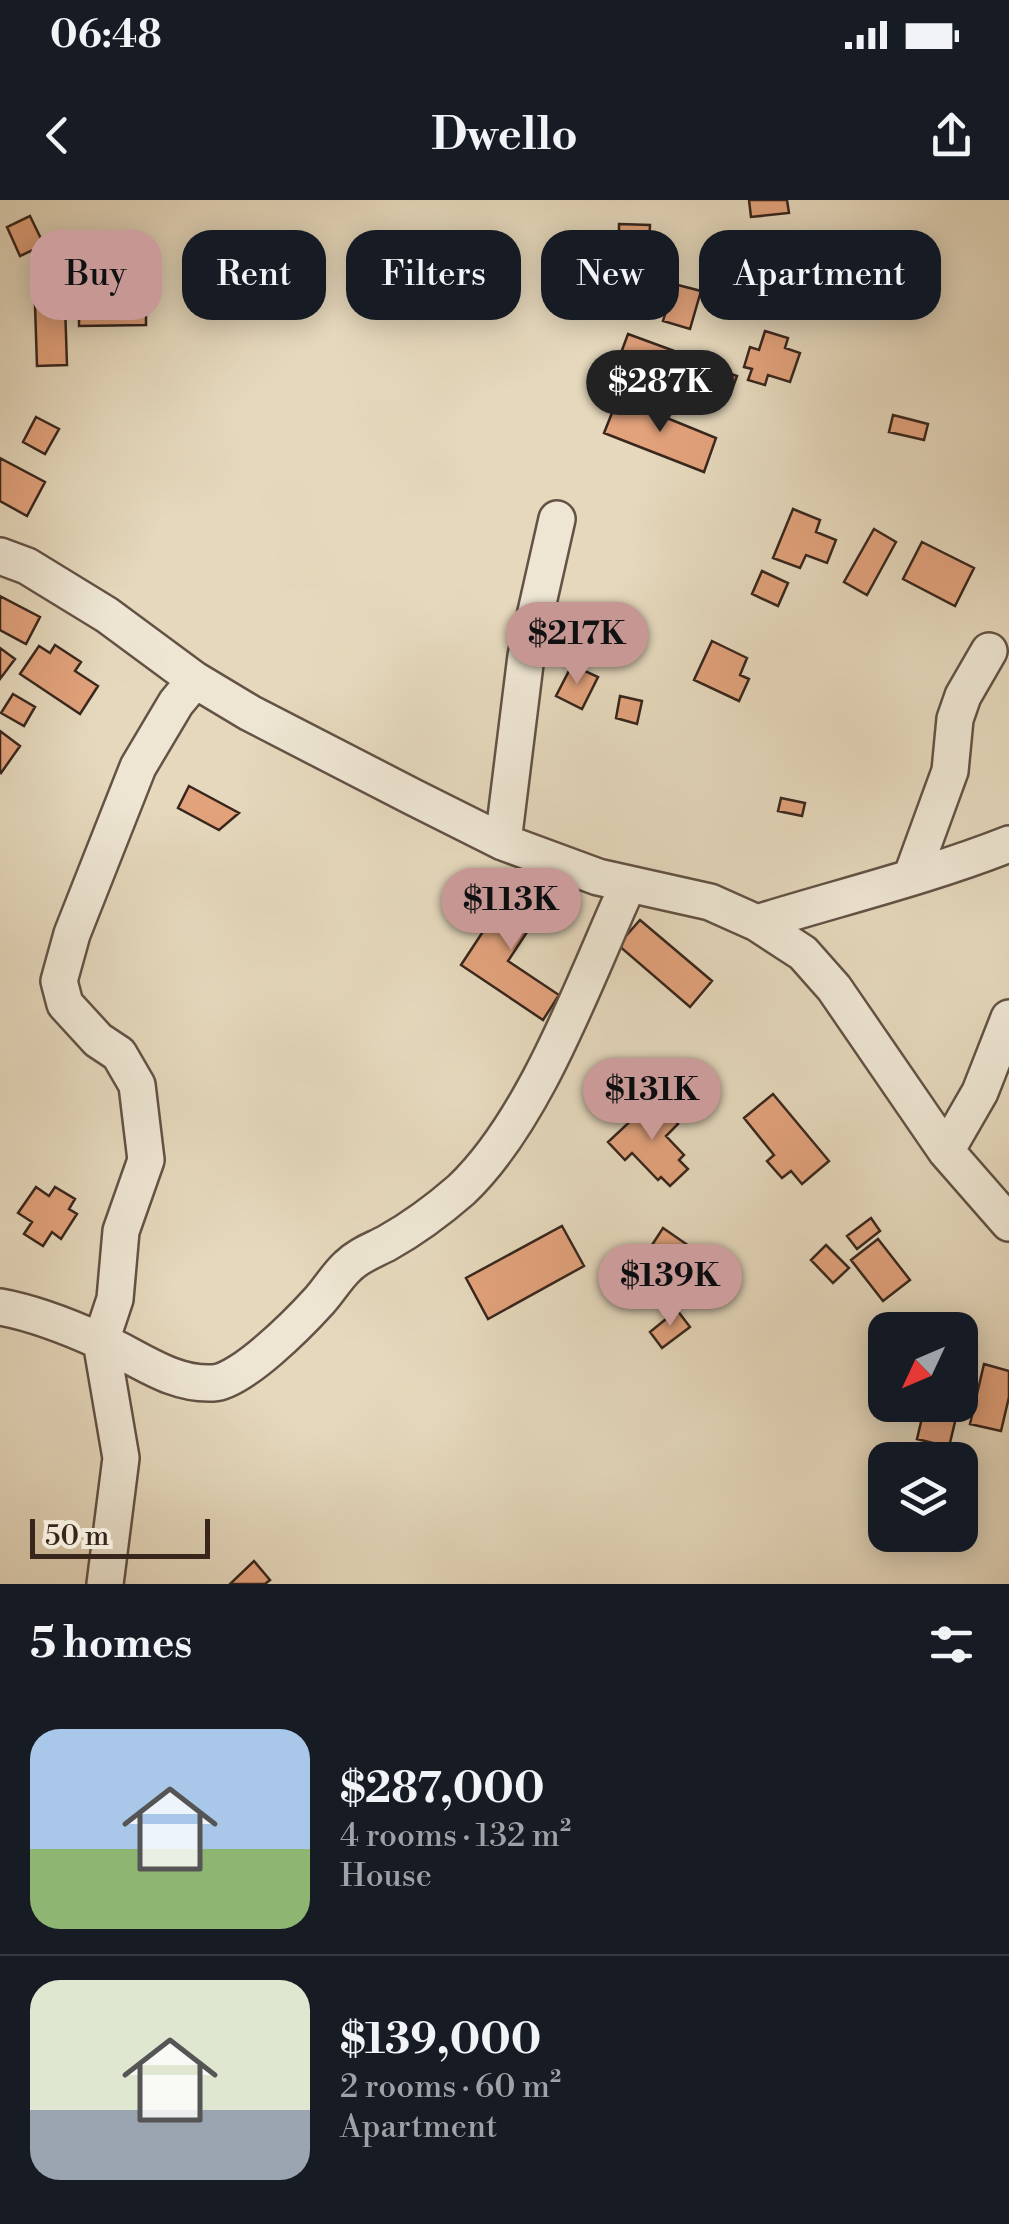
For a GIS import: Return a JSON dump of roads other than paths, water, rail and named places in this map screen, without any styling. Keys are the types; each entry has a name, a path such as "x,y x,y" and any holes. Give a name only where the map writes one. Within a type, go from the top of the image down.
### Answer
{"street":[{"path":"503,842 526,656 557,519"},
{"path":"0,556 27,566 106,615 195,680 250,712 503,842 628,885 710,902 757,923 804,953 834,988 946,1151 1009,1223"},
{"path":"912,875 950,771 962,696 989,651"},
{"path":"105,1584 120,1458 101,1341 115,1299 121,1231 146,1160 138,1085 119,1054 98,1040 65,1004 60,981 72,934 138,767 176,703 195,680"},
{"path":"757,923 957,864 1009,844"},
{"path":"0,1308 30,1314 101,1341 175,1378 219,1384 279,1342 348,1266 426,1219 451,1198 509,1132 534,1089 628,885"},
{"path":"946,1151 980,1092 1009,1018"}]}
